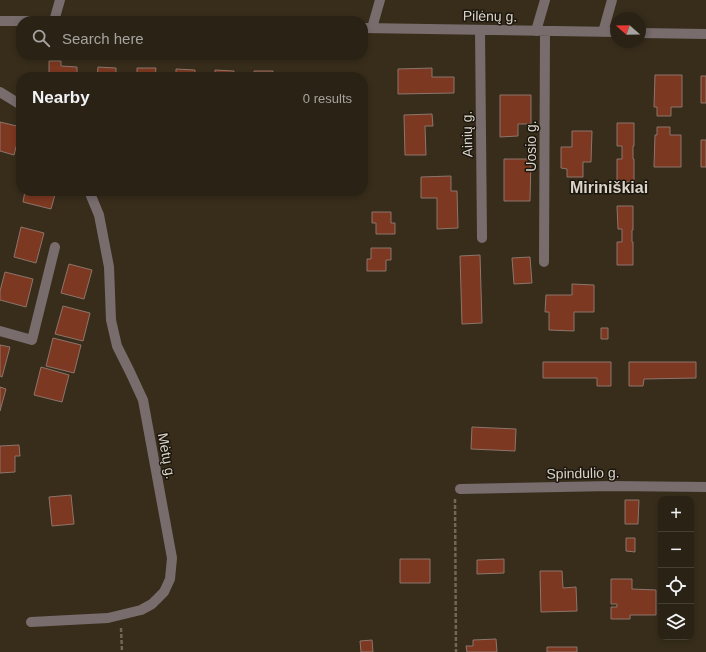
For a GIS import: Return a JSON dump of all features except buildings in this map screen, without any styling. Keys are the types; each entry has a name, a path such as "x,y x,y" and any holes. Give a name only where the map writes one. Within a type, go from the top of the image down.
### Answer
{"street":[{"path":"55,16 60,0"},
{"path":"368,28 380,0"},
{"name":"Uosio g.","path":"544,262 540,31 545,0"},
{"path":"603,32 612,0"},
{"path":"0,21 16,21"},
{"name":"Pilėnų g.","path":"368,28 610,32"},
{"name":"Ainių g.","path":"480,30 482,238"},
{"path":"646,33 706,34"},
{"path":"0,92 16,102"},
{"name":"Mėtų g.","path":"31,622 108,618 141,610 152,604 164,592 170,579 172,558 143,400 117,346 111,320 109,267 99,216 91,196"},
{"path":"0,331 32,340 55,247"},
{"name":"Spindulio g.","path":"460,489 612,486 706,487"}],"path":[{"path":"456,652 454,500 460,489"},
{"path":"120,615 122,652"}],"district":[{"name":"Miriniškiai","path":"609,187"}]}
